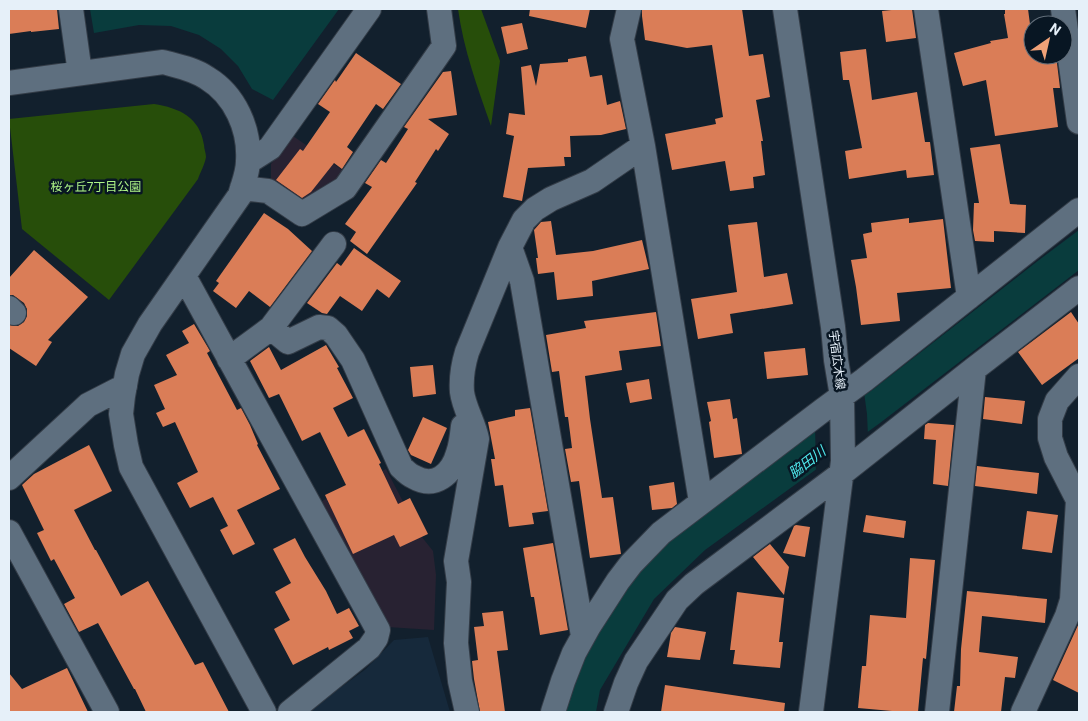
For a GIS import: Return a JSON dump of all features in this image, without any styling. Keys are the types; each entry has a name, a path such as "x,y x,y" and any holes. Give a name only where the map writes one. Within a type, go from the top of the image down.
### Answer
{"street":[{"path":"71,9 80,73"},
{"path":"248,162 270,148 369,9"},
{"path":"242,188 268,190 302,214 345,188 444,46 439,9"},
{"path":"629,9 622,38 643,146 701,502"},
{"name":"宇宿広木線","path":"785,9 832,317 842,400 842,467 811,712"},
{"path":"926,9 968,297"},
{"path":"1063,9 1079,122"},
{"path":"9,83 163,62 187,68 207,78 222,89 235,105 244,124 248,142 248,162 240,195 150,324 133,354 127,374 121,414 132,467 264,712"},
{"path":"466,712 456,643 459,582 456,561 477,438 462,392 463,365 510,246 524,220 535,209 551,199 592,181 643,146"},
{"path":"553,712 570,662 583,636 630,564 661,533 842,400 864,380 1079,210"},
{"path":"229,359 271,328 334,244"},
{"path":"510,246 522,281 583,636"},
{"path":"184,276 378,630 376,638 369,648 290,712"},
{"path":"616,712 636,661 677,600 694,584 842,467 1079,288"},
{"path":"271,328 288,342 319,327 328,328 336,335 353,360 401,467 413,477 424,481 434,481 445,476 452,468 458,454 467,408"},
{"path":"937,712 974,369"},
{"path":"1023,712 1071,630 1068,616 1072,600 1078,500 1056,457 1050,438 1050,419 1057,401 1079,376"},
{"path":"9,478 88,405 125,386"},
{"path":"9,532 107,712"}],"shaded area":[{"path":"293,136 348,174 303,208 271,185 271,164"},
{"path":"386,469 421,536 433,551 436,575 434,630 387,627 322,501"},
{"path":"428,637 450,712 307,712 366,669 394,640"}],"green space":[{"path":"458,9 481,9 500,61 491,126 467,54"},
{"name":"桜ヶ丘7丁目公園","path":"154,104 180,111 193,121 202,135 206,157 198,179 109,300 22,229 9,119"}],"water":[{"path":"90,9 339,9 273,100 252,89 238,66 221,49 199,35 171,26 139,25 94,33"},
{"name":"脇田川","path":"1079,230 1079,270 880,423 705,550 654,599 600,690 596,712 561,712 575,670 633,570 797,437 871,391"}],"pier":[{"path":"864,392 868,436 816,473 815,425"}],"building":[{"path":"9,9 57,9 59,29 9,34"},
{"path":"530,9 590,9 586,28 529,16"},
{"path":"642,9 742,9 749,56 763,54 770,97 756,100 763,141 761,141 765,175 753,177 754,188 730,191 725,161 672,170 665,134 716,124 715,119 723,117 712,45 687,48 645,40"},
{"path":"912,9 916,38 886,42 882,11"},
{"path":"1005,9 1028,9 1029,15 1023,15 1023,65 1057,65 1060,88 1053,88 1058,127 995,136 986,80 963,86 954,53 991,43 990,41 1008,38"},
{"path":"522,23 528,49 507,54 501,27"},
{"path":"866,49 872,100 917,92 925,142 930,142 934,175 907,178 906,170 849,179 845,151 862,148 849,80 843,80 840,52"},
{"path":"356,53 401,84 383,109 376,104 347,147 353,152 342,169 334,163 311,192 302,198 276,180 300,149 303,151 330,112 318,104"},
{"path":"586,56 590,77 602,75 607,105 620,101 626,129 601,135 570,136 571,157 564,157 565,166 528,168 522,201 503,197 514,136 506,134 509,113 525,115 521,67 531,65 536,86 540,64 568,62 568,59"},
{"path":"451,71 457,115 428,119 449,134 438,151 436,149 415,182 417,183 367,254 350,241 356,232 345,224 372,187 365,183 381,160 386,163 408,129 404,127 443,72"},
{"path":"1000,144 1010,204 1026,205 1025,233 994,231 994,242 975,241 973,230 974,203 979,203 970,148"},
{"path":"264,213 288,229 312,251 270,307 249,291 236,308 213,291 219,283 216,281"},
{"path":"909,218 909,223 943,219 951,288 897,293 900,321 861,325 851,260 867,258 863,234 872,232 871,223"},
{"path":"551,221 556,255 593,251 642,240 649,269 592,281 593,296 557,300 554,272 538,274 536,258 538,258 534,230 541,222"},
{"path":"757,222 764,277 787,273 793,304 730,314 733,333 698,339 691,299 737,292 728,225"},
{"path":"354,248 401,281 389,298 377,289 362,311 340,296 327,314 322,313 307,303 337,263 341,266"},
{"path":"34,250 88,297 48,340 52,342 36,366 9,348 9,325 18,326 24,322 27,316 27,309 24,303 13,295 9,295 9,278"},
{"path":"656,312 661,346 619,351 622,370 585,376 602,498 613,497 621,554 590,558 579,481 571,482 565,449 572,448 568,417 565,417 559,371 552,372 546,335 586,328 584,321"},
{"path":"1071,312 1079,324 1079,358 1042,385 1018,352"},
{"path":"194,324 210,351 207,353 237,410 241,408 250,425 257,445 280,489 237,510 255,544 233,555 220,530 228,526 213,497 190,508 177,483 198,472 175,422 163,427 156,413 165,409 154,385 177,375 166,355 189,343 182,331"},
{"path":"326,345 339,367 337,368 353,398 333,408 348,437 364,429 398,504 410,498 428,534 400,547 394,535 353,554 325,495 346,485 320,432 302,441 279,394 269,398 250,361 269,347 281,370"},
{"path":"805,348 808,375 767,379 764,352"},
{"path":"433,365 436,394 413,397 410,367"},
{"path":"649,379 652,399 630,403 626,383"},
{"path":"985,397 1025,401 1022,424 983,419"},
{"path":"730,399 733,419 737,418 742,454 714,458 709,422 711,421 707,402"},
{"path":"530,408 548,511 532,513 534,524 509,527 503,485 495,486 491,459 495,459 488,422 515,416 515,410"},
{"path":"423,417 447,428 431,464 411,455 408,450"},
{"path":"928,423 954,425 948,486 933,484 936,440 924,439 925,425"},
{"path":"89,445 112,491 74,510 121,596 148,581 195,665 203,662 229,712 146,712 98,623 79,632 64,604 75,598 54,559 51,561 37,533 44,530 22,485 34,474"},
{"path":"977,466 1039,473 1037,494 975,486"},
{"path":"674,482 677,504 672,508 652,510 649,486"},
{"path":"1027,511 1058,515 1052,553 1022,549"},
{"path":"866,515 906,521 904,538 863,532"},
{"path":"796,525 810,527 805,557 783,553"},
{"path":"295,538 337,614 349,608 359,626 349,631 353,638 329,650 328,647 293,665 274,629 290,620 275,592 291,583 273,549"},
{"path":"553,543 568,630 540,635 534,597 531,597 523,548"},
{"path":"770,544 789,567 784,595 753,557"},
{"path":"910,558 935,560 926,659 923,658 918,712 892,712 858,708 862,666 866,666 870,615 906,618"},
{"path":"967,591 1047,599 1045,623 982,616 979,652 1018,657 1015,678 1005,677 1001,712 954,712 957,686 960,686 961,649"},
{"path":"737,592 784,598 779,642 783,642 780,668 733,664 735,650 730,650"},
{"path":"503,611 508,650 497,651 505,712 480,712 472,661 478,660 474,627 484,626 482,613"},
{"path":"1079,623 1079,693 1053,680"},
{"path":"675,627 706,632 700,660 667,657 671,633"},
{"path":"67,668 88,712 9,712 9,673 22,689"},
{"path":"665,685 785,703 784,712 661,712"}]}
